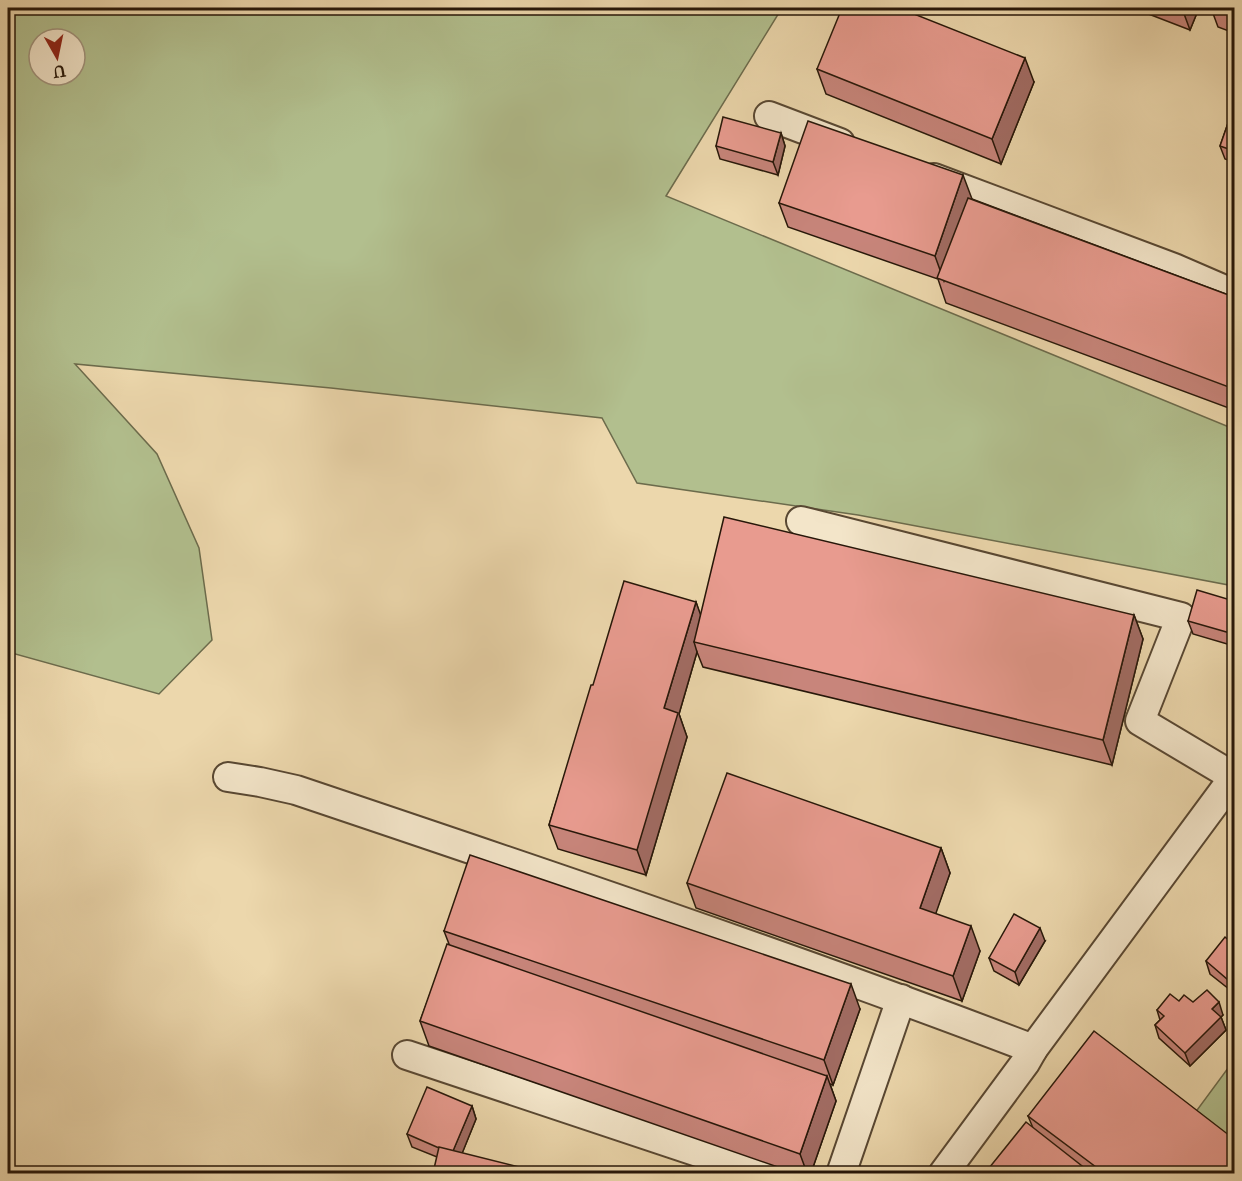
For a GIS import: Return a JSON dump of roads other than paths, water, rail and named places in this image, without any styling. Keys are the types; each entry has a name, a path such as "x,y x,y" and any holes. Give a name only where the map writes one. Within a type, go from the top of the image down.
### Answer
{"street":[{"path":"769,116 868,153"},
{"path":"911,170 1174,268 1234,294"},
{"path":"801,521 1181,617 1140,721 1234,777 943,1173"},
{"path":"228,777 296,790 627,901 1033,1049"},
{"path":"841,1173 901,999"},
{"path":"406,1055 764,1173"}]}
